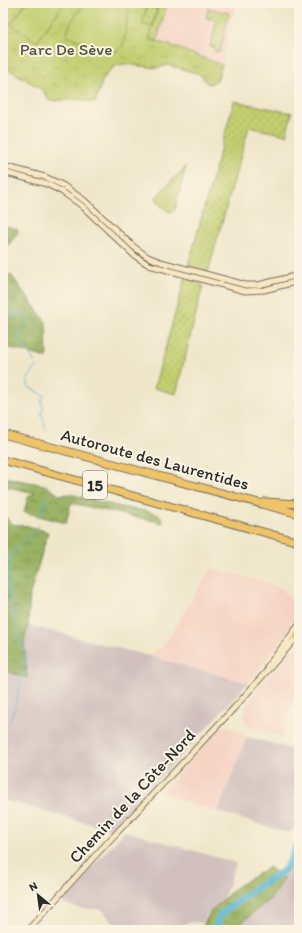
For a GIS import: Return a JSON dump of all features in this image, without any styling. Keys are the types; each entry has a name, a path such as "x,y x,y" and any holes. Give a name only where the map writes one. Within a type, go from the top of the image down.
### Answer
{"highway":[{"name":"Autoroute des Laurentides","path":"3,434 299,514"},
{"name":"15","path":"3,460 299,542"},
{"path":"255,502 299,504"}],"street":[{"path":"3,166 45,177 61,184 84,200 136,250 155,260 246,285 261,284 299,275"},
{"path":"3,172 47,184 58,189 78,203 135,256 149,265 245,291 258,291 299,281"},
{"name":"Chemin de la Côte-Nord","path":"258,681 277,652 299,624"},
{"name":"Chemin de la Côte-Nord","path":"28,930 80,872 226,717 298,636"}],"shaded area":[{"path":"159,3 236,3 222,64 149,39"},
{"path":"211,568 272,584 282,589 299,607 299,617 248,683 149,656 166,643"},
{"path":"28,625 248,683 148,791 115,830 105,828 3,800 3,688 6,671 27,678 24,641"},
{"path":"299,645 299,693 295,692 283,737 253,727 247,723 244,718 247,704 262,684"},
{"path":"227,725 247,737 218,812 160,793 222,727"},
{"path":"247,737 299,751 299,825 289,833 218,812"},
{"path":"125,831 236,863 223,901 208,912 203,923 188,922 180,929 159,926 155,930 123,930 110,920 102,909 80,909 60,902"},
{"path":"299,855 299,930 233,930 257,911"}],"green space":[{"name":"Parc De Sève","path":"11,3 159,3 149,39 222,65 217,80 210,84 207,83 200,74 168,65 156,68 125,64 118,65 111,69 103,79 95,103 80,99 49,101 43,90 3,66 3,14"},
{"path":"26,3 64,3 37,42 11,24"},
{"path":"87,3 130,3 123,47 115,52 66,36 69,26 74,18"},
{"path":"159,3 167,3 157,41 149,39"},
{"path":"147,6 157,9 152,27 142,24"},
{"path":"208,8 229,13 220,52 215,52 215,48 210,46 217,20 206,18"},
{"path":"234,101 292,113 286,135 249,127 208,272 188,266"},
{"path":"186,166 175,209 173,212 169,212 163,208 156,197"},
{"path":"3,225 17,229 18,232 6,246 3,245"},
{"path":"3,273 11,275 46,322 47,358 3,346"},
{"path":"185,278 203,285 176,394 154,388"},
{"path":"3,477 45,485 59,495 70,494 160,515 163,523 71,503 66,523 24,512 28,497 35,493 3,486"},
{"path":"6,517 11,524 28,526 48,532 30,594 28,625 24,641 27,678 6,671 3,665 3,518"},
{"path":"269,867 284,878 272,897 233,930 201,930 210,912 236,887"}],"waterway":[{"path":"3,313 24,314 27,321 19,334 27,352 30,354 37,366 27,380 29,387 45,396 42,401 44,410 41,413 46,429"},
{"path":"41,516 47,497"},
{"path":"10,721 26,659 13,615 9,594 8,577 11,555 36,531 38,525"},
{"path":"3,754 6,749 7,740"},
{"path":"214,930 222,913 255,889 285,870 299,842"}]}
